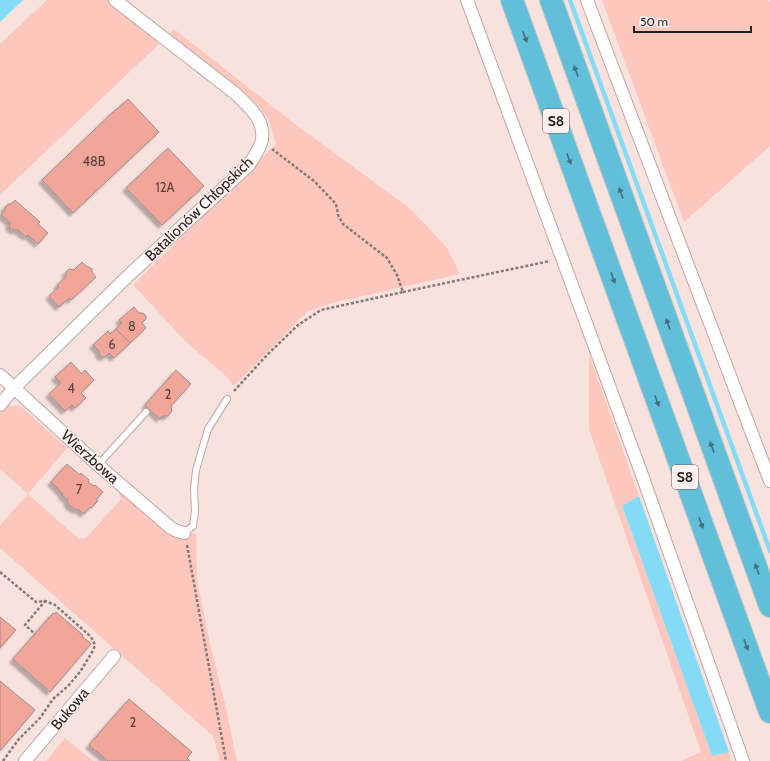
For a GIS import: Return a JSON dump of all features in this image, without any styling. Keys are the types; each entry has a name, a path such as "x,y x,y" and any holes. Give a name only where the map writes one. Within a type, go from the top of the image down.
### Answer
{"highway":[{"name":"S8","path":"512,0 770,712"},
{"name":"S8","path":"551,0 770,606"}],"street":[{"name":"Batalionów Chłopskich","path":"0,405 14,388 130,274 248,165 262,141 262,126 253,110 236,94 115,0"},
{"path":"467,0 642,476 743,761"},
{"path":"587,0 770,481"},
{"name":"Wierzbowa","path":"0,375 98,465 171,528 176,531 184,532"},
{"name":"Bukowa","path":"25,761 114,656"}],"lane":[{"path":"184,532 193,526 196,470 208,429 227,399"},
{"path":"98,465 146,412"}],"path":[{"path":"262,141 314,181 336,204 338,215 343,224 387,258 397,275 403,292"},
{"path":"227,399 298,325 321,310 562,259"},
{"path":"184,532 226,761"},
{"path":"0,572 36,602 44,601 55,605 89,635 95,646 76,677 53,699 40,718 18,740 3,761"},
{"path":"35,634 25,625 44,601"}],"shaded area":[{"path":"47,0 108,0 145,27 159,44 0,195 0,44"},
{"path":"602,0 768,0 770,3 770,146 684,222"},
{"path":"174,29 295,124 412,210 447,248 460,274 332,303 307,312 234,386 225,375 187,343 133,285 276,144 269,121 258,105 169,34"},
{"path":"589,354 639,496 622,507 712,756 729,752 731,761 681,761 701,752 589,429"},
{"path":"7,406 20,406 67,448 28,494 0,469 0,414"},
{"path":"121,489 175,536 196,533 197,581 237,761 220,761 213,736 0,548 0,525 28,494 79,539 86,538 121,499 119,493"},
{"path":"65,738 93,761 46,761"}],"water":[{"path":"0,0 23,0 0,22"},
{"path":"639,496 729,752 712,756 622,506"}],"building":[{"path":"128,99 159,132 73,213 42,180"},
{"path":"168,148 204,186 162,225 126,188"},
{"path":"15,200 40,222 38,224 48,233 38,244 28,235 26,237 18,230 13,230 9,227 10,222 1,215 5,210 5,207"},
{"path":"82,262 92,269 92,272 96,277 71,300 69,298 59,307 49,296 59,287 57,285 66,277 66,272 69,269 74,270"},
{"path":"134,307 139,313 143,313 146,316 146,319 142,323 146,328 130,343 116,329 122,323 119,320"},
{"path":"116,329 130,343 114,358 109,353 105,357 102,357 93,345 108,331 110,334"},
{"path":"71,362 82,374 85,370 94,380 81,393 86,398 75,408 72,405 65,411 49,394 61,383 55,377"},
{"path":"176,370 191,384 171,406 172,411 168,416 162,416 160,419 145,405"},
{"path":"67,464 80,475 81,473 89,480 88,482 94,486 95,485 103,492 96,500 98,501 84,514 78,509 76,510 70,506 67,502 68,500 51,482"},
{"path":"56,612 83,635 82,636 91,644 50,692 13,659 53,613 55,614"},
{"path":"0,617 16,630 0,648"},
{"path":"0,681 35,710 0,751"},
{"path":"129,699 192,752 187,758 190,761 108,761 89,745"}],"waterway":[{"path":"570,0 770,551"}]}
